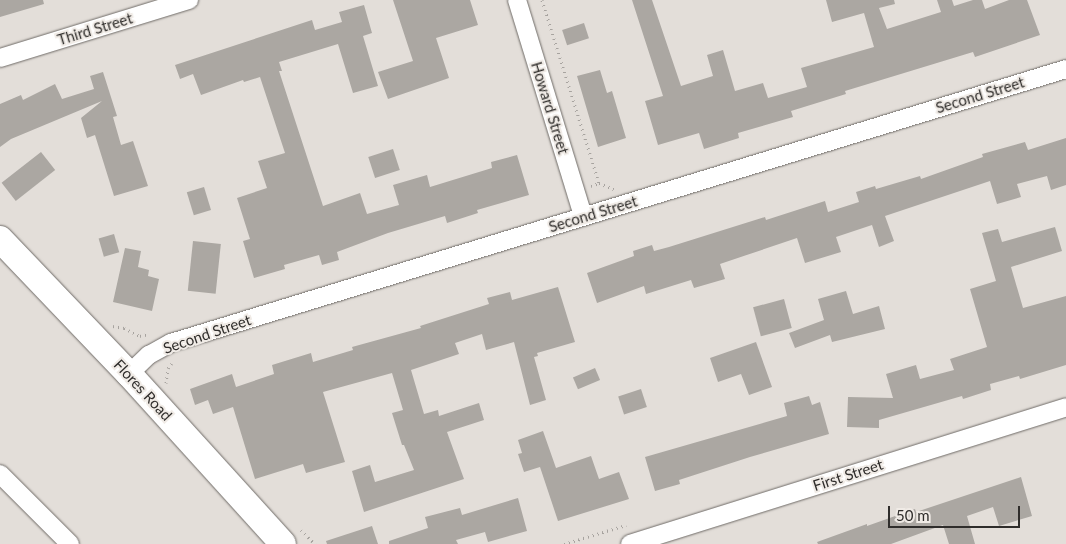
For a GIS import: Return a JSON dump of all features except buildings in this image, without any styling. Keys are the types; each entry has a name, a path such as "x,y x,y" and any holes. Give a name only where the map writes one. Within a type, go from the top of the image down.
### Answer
{"main road":[{"name":"Flores Road","path":"0,239 128,374 283,544"}],"street":[{"name":"Third Street","path":"0,58 189,0"},
{"name":"Howard Street","path":"517,0 583,216"},
{"name":"Second Street","path":"128,374 149,355 171,343 1066,69"},
{"name":"First Street","path":"630,544 1066,406"},
{"path":"0,474 70,544"}],"path":[{"path":"542,0 599,183"},
{"path":"590,186 599,183 619,192"}]}
